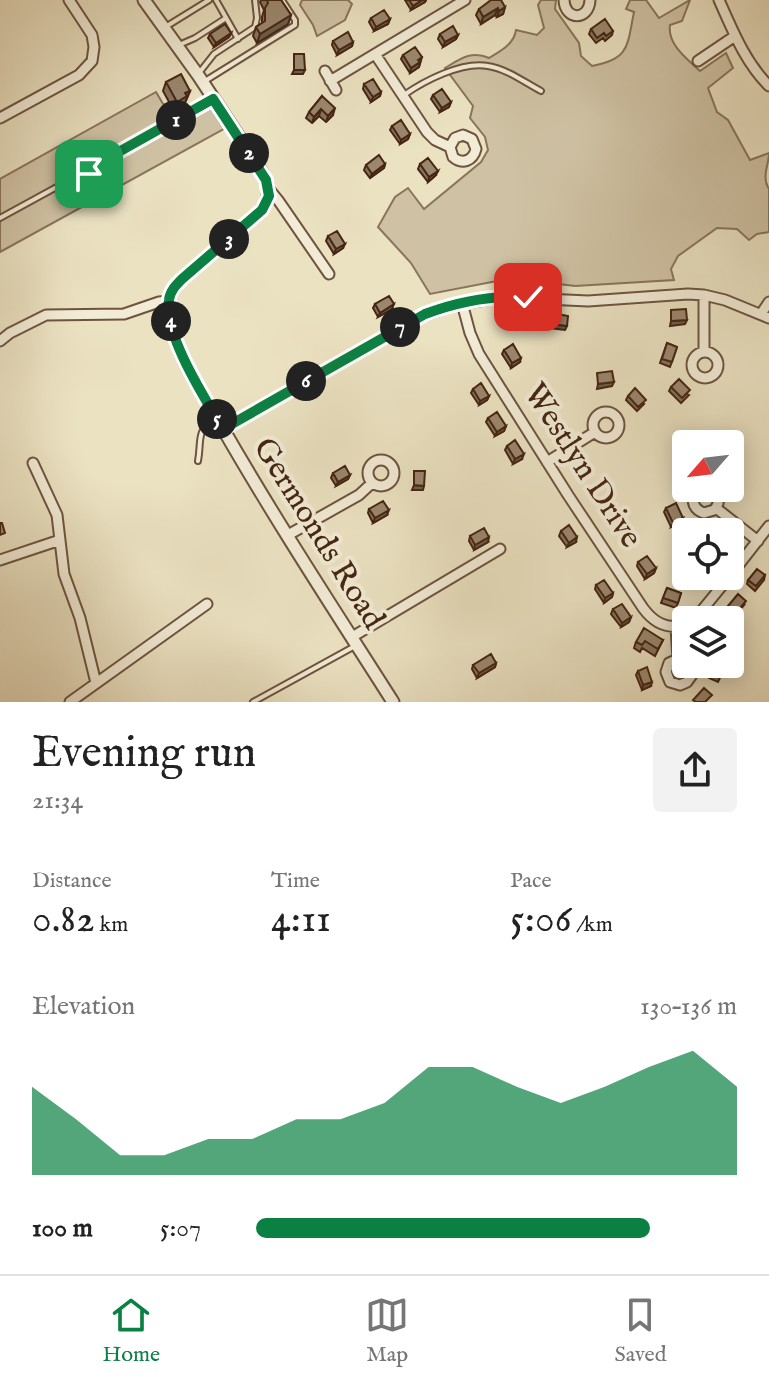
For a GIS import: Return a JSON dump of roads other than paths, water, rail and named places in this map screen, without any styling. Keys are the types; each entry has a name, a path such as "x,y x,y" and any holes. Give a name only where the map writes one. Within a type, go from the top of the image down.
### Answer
{"street":[{"path":"0,118 79,75 92,61 92,35 69,0"},
{"path":"144,0 329,274"},
{"path":"330,81 465,0"},
{"path":"564,0 566,9 576,16 587,12 590,0"},
{"path":"719,0 750,63 769,86"},
{"path":"698,61 735,36"},
{"path":"375,54 430,136 450,147"},
{"path":"325,71 336,90"},
{"path":"0,341 46,315 124,314 169,301 173,289 182,279 262,210 269,198 269,189"},
{"path":"704,295 704,352"},
{"path":"223,429 417,318 462,303 512,296 588,301 704,295 730,301 765,316 769,302"},
{"name":"Germonds Road","path":"169,301 179,348 216,418 393,702"},
{"name":"Westlyn Drive","path":"462,303 477,348 547,462 645,611 659,624 672,625"},
{"path":"547,462 595,432"},
{"path":"33,463 54,508 64,574 82,626 96,683"},
{"path":"288,535 363,492 372,483"},
{"path":"694,502 696,508 704,513 716,508 718,502"},
{"path":"716,508 758,541"},
{"path":"744,558 769,526"},
{"path":"0,560 60,540"},
{"path":"354,641 500,549"},
{"path":"705,606 719,590"},
{"path":"70,702 207,604"}],"lane":[{"path":"164,28 209,0"},
{"path":"216,0 238,39"},
{"path":"200,79 211,56 255,27 255,0"},
{"path":"200,79 295,25 282,0"},
{"path":"177,46 226,18"},
{"path":"403,96 433,78 478,65 505,71 541,91"},
{"path":"99,163 213,99"},
{"path":"86,171 90,160 99,163"},
{"path":"86,171 97,174 99,163"},
{"path":"0,218 86,171"},
{"path":"198,461 200,434 216,418"},
{"path":"253,702 354,641"}]}
